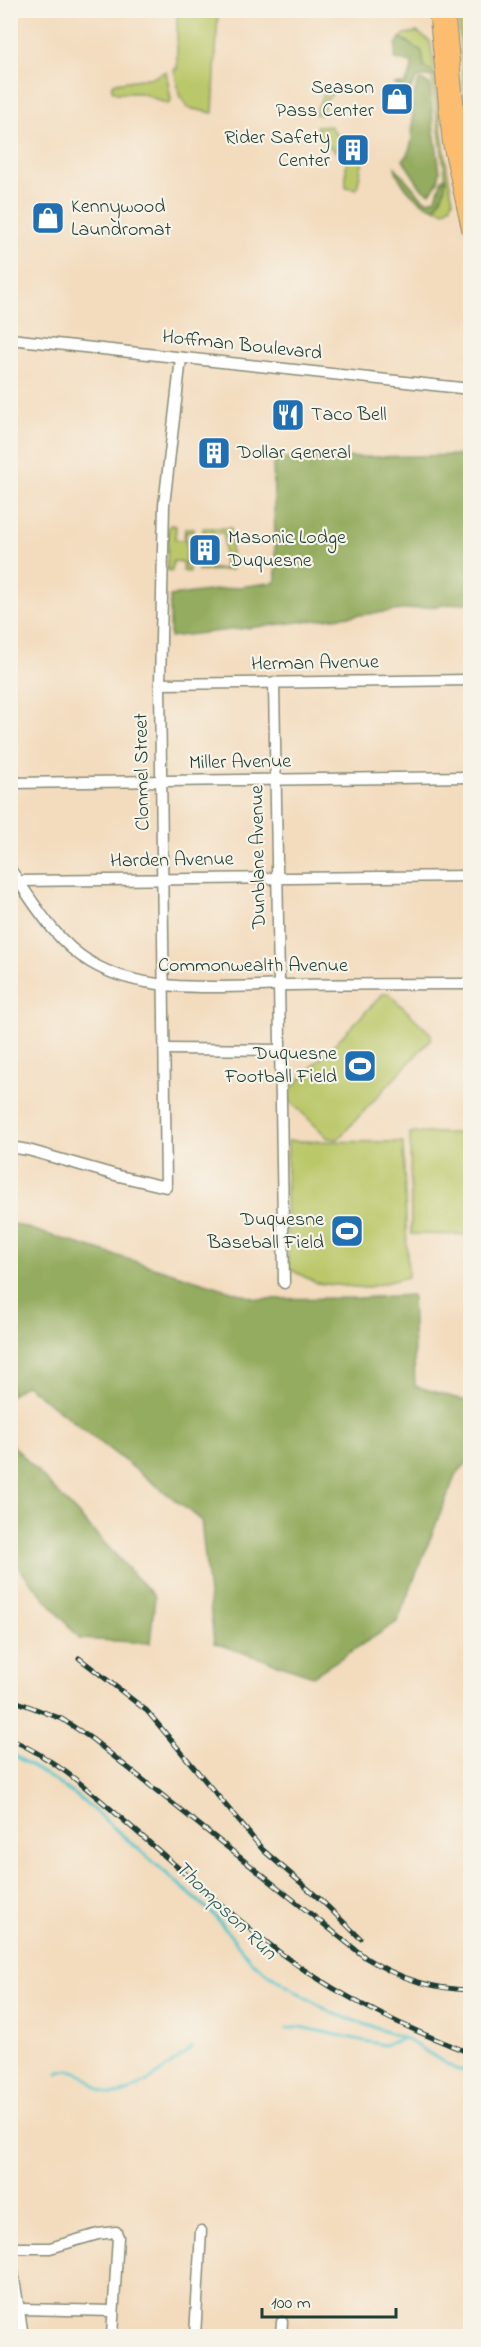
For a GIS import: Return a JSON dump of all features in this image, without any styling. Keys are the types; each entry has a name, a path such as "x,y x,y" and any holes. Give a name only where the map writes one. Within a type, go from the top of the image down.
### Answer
{"main road":[{"path":"436,10 450,143 471,233"},
{"path":"447,10 458,121 471,189"}],"street":[{"name":"Hoffman Boulevard","path":"10,339 471,389"},
{"name":"Clonmel Street","path":"10,1147 166,1187 160,684 164,505 181,358"},
{"name":"Herman Avenue","path":"160,684 471,680"},
{"name":"Dunblane Avenue","path":"274,682 284,1283"},
{"name":"Miller Avenue","path":"10,783 471,777"},
{"name":"Commonwealth Avenue","path":"10,869 49,926 80,955 116,975 144,983 165,985 471,984"},
{"name":"Harden Avenue","path":"18,881 471,876"},
{"path":"165,1049 279,1050"},
{"path":"195,2337 201,2231"},
{"path":"10,2248 50,2248 98,2234 116,2232 118,2237 112,2337"},
{"path":"10,2253 23,2337"},
{"path":"20,2309 113,2311"},
{"path":"281,2337 282,2322"}],"green space":[{"path":"177,11 218,11 213,113 188,108 180,98 174,69 177,69"},
{"path":"458,11 470,11 470,143 465,110"},
{"path":"417,32 430,41 453,200 445,211 434,208 446,181 431,71 424,68 423,56 407,41 400,38 405,34"},
{"path":"400,38 422,51 424,67 431,70 433,76 417,78 408,93 394,84 405,84 411,72 412,63 395,59 396,45"},
{"path":"166,71 171,100 168,104 141,93 117,93 112,90 115,83 154,77"},
{"path":"420,80 430,84 440,171 438,182 430,193 421,188 403,160 409,151 411,142 413,100"},
{"path":"336,85 337,90 326,100 321,115 315,114 323,95"},
{"path":"316,126 330,126 340,139 336,152 322,140"},
{"path":"346,154 363,158 357,189 346,187"},
{"path":"395,167 423,199 429,201 436,198 442,179 445,177 443,194 434,208 410,192 400,179"},
{"path":"470,450 470,602 170,637 170,596 276,582 273,459 462,455"},
{"path":"176,526 175,539 184,540 185,528 193,528 193,532 186,532 186,568 189,568 189,572 183,571 183,562 173,561 172,571 167,570 168,527"},
{"path":"203,528 231,528 231,570 198,571 198,569 224,569 224,533 203,532"},
{"name":"Duquesne Football Field","path":"384,993 388,993 431,1034 431,1039 338,1139 328,1138 288,1099 287,1093"},
{"path":"410,1133 470,1133 470,1235 411,1234"},
{"name":"Duquesne Baseball Field","path":"288,1141 403,1142 408,1277 365,1288 316,1283 288,1268 286,1195"},
{"path":"11,1223 257,1299 412,1295 415,1386 470,1402 470,1460 456,1474 397,1622 313,1676 214,1643 201,1520 26,1385 11,1395"},
{"path":"10,1442 155,1597 150,1643 80,1639 11,1559"}],"waterway":[{"name":"Thompson Run","path":"10,1753 82,1800 213,1914 252,1962 279,1981 332,2013 404,2038 455,2069 470,2072"},
{"path":"287,2029 300,2027 384,2045 402,2039"},
{"path":"58,2073 66,2070 73,2071 105,2092 120,2093 131,2090 154,2077 192,2048"}],"railway":[{"path":"79,1658 147,1711 263,1850 322,1901 360,1938"},
{"path":"10,1699 62,1719 92,1739 366,1958 403,1977 429,1985 470,1990"},
{"path":"10,1739 43,1756 72,1777 284,1956 360,2004 470,2053"}],"place":[{"name":"Season Pass Center","path":"397,99"},
{"name":"Rider Safety Center","path":"353,150"},
{"name":"Kennywood Laundromat","path":"48,218"},
{"name":"Taco Bell","path":"288,415"},
{"name":"Dollar General","path":"214,453"},
{"name":"Masonic Lodge Duquesne","path":"205,550"},
{"name":"Duquesne Football Field","path":"360,1066"},
{"name":"Duquesne Baseball Field","path":"347,1231"}]}
